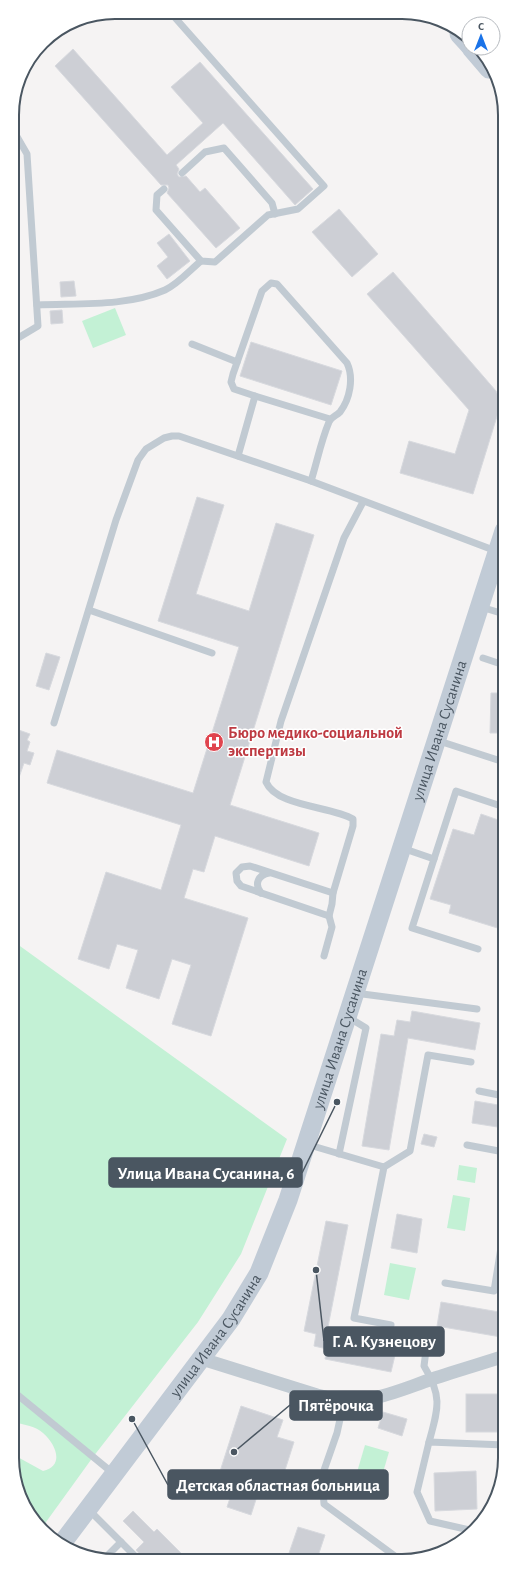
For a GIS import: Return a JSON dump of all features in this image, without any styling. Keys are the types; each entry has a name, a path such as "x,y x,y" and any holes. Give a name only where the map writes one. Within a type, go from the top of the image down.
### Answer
{"street":[{"name":"улица Ивана Сусанина","path":"65,1540 202,1359 243,1302 259,1273 286,1207 498,548"},
{"path":"202,1359 317,1395 344,1401 371,1399 498,1358"}],"lane":[{"path":"37,305 120,301 150,295 166,289 201,261 215,262 268,215 298,209 324,186 176,19"},
{"path":"19,140 27,154 38,326 19,337"},
{"path":"182,173 205,152 224,148 272,203 274,214"},
{"path":"164,189 157,195 156,210 201,261"},
{"path":"311,481 330,419 339,413 346,402 351,372 347,363 277,284 271,283 262,291 233,374 232,386 234,389 330,419"},
{"path":"192,344 237,362"},
{"path":"238,456 255,396"},
{"path":"54,723 116,520 138,460 146,449 164,438 179,436 238,456 311,481 363,502 497,551"},
{"path":"324,956 332,927 329,916 333,893 353,826 353,819 281,797 269,788 266,782 281,721 344,538 363,502"},
{"path":"479,606 498,612"},
{"path":"89,610 212,653"},
{"path":"483,658 498,663"},
{"path":"436,740 498,760"},
{"path":"478,949 412,928 456,791 498,805"},
{"path":"401,848 434,859"},
{"path":"329,916 241,886 237,881 236,873 242,867 246,866 333,893"},
{"path":"261,893 258,887 258,879 269,873"},
{"path":"355,993 476,1009"},
{"path":"339,1154 366,1028 347,1017"},
{"path":"391,1325 354,1318 384,1167 410,1151 428,1055 471,1062"},
{"path":"479,1091 498,1095"},
{"path":"306,1144 384,1167"},
{"path":"467,1146 498,1151"},
{"path":"445,1283 494,1291 498,1266"},
{"path":"428,1335 424,1366 432,1379 438,1407 417,1492 430,1521 466,1529"},
{"path":"19,1396 114,1474"},
{"path":"344,1401 337,1433 322,1476 324,1504 390,1554"},
{"path":"429,1442 498,1444"},
{"path":"88,1509 133,1554"},
{"path":"109,1554 121,1542"}],"green space":[{"path":"115,308 126,335 93,348 82,321"},
{"path":"19,945 287,1139 241,1254 198,1322 93,1457 45,1524 39,1517 26,1495 21,1477 19,1458 43,1471 50,1468 54,1464 56,1454 52,1443 48,1438 33,1427 19,1423"},
{"path":"459,1165 477,1168 475,1183 457,1180"},
{"path":"453,1195 470,1198 465,1231 447,1228"},
{"path":"390,1263 416,1268 409,1300 384,1295"},
{"path":"365,1445 389,1452 379,1486 355,1479"}],"building":[{"path":"73,49 167,155 203,123 171,87 200,62 313,189 295,205 223,123 176,165 179,169 177,174 179,177 186,176 200,192 205,188 240,228 216,248 167,193 169,188 168,185 161,185 55,66"},
{"path":"339,209 378,254 352,277 312,232"},
{"path":"169,234 190,261 167,279 157,266 168,257 157,243"},
{"path":"393,272 496,391 498,396 498,413 473,494 400,473 409,441 455,454 469,410 367,294"},
{"path":"74,281 76,296 61,297 60,282"},
{"path":"62,310 63,323 51,324 50,311"},
{"path":"251,342 342,371 331,405 240,376"},
{"path":"197,497 224,505 196,594 249,611 276,523 314,535 230,805 319,833 309,866 215,836 204,872 193,869 184,898 248,918 211,1036 172,1024 191,965 172,959 159,999 126,988 138,950 117,944 109,969 78,959 106,872 161,890 181,825 47,783 57,750 193,793 239,647 158,621"},
{"path":"46,653 60,657 49,690 36,686"},
{"path":"491,693 498,693 498,733 490,733"},
{"path":"19,730 30,734 27,740 30,742 27,751 34,753 30,765 24,763 19,777"},
{"path":"481,814 498,820 498,928 449,913 451,905 430,899 453,829 474,835"},
{"path":"412,1011 480,1023 475,1050 408,1038 389,1150 362,1146 381,1034 394,1036 397,1020 410,1022"},
{"path":"475,1101 498,1105 498,1127 472,1123"},
{"path":"424,1134 437,1137 434,1147 421,1144"},
{"path":"397,1214 422,1219 417,1253 391,1248"},
{"path":"326,1221 348,1225 326,1337 396,1351 391,1372 325,1359 327,1349 314,1346 316,1334 304,1331"},
{"path":"441,1302 498,1312 498,1336 437,1326"},
{"path":"466,1394 498,1394 498,1432 466,1432"},
{"path":"241,1406 283,1420 277,1437 294,1442 278,1492 260,1487 251,1515 227,1507 231,1495 214,1490"},
{"path":"383,1412 407,1419 402,1436 378,1428"},
{"path":"476,1471 477,1509 435,1511 434,1473"},
{"path":"133,1511 154,1532 157,1529 182,1554 140,1554 136,1550 144,1542 123,1521"},
{"path":"298,1527 325,1535 319,1554 289,1554"}],"place":[{"name":"Бюро медико-социальной экспертизы","path":"214,742"},
{"name":"Улица Ивана Сусанина, 6","path":"337,1102"},
{"name":"Г. А. Кузнецову","path":"316,1270"},
{"name":"Детская областная больница","path":"132,1419"},
{"name":"Пятёрочка","path":"234,1452"}]}
